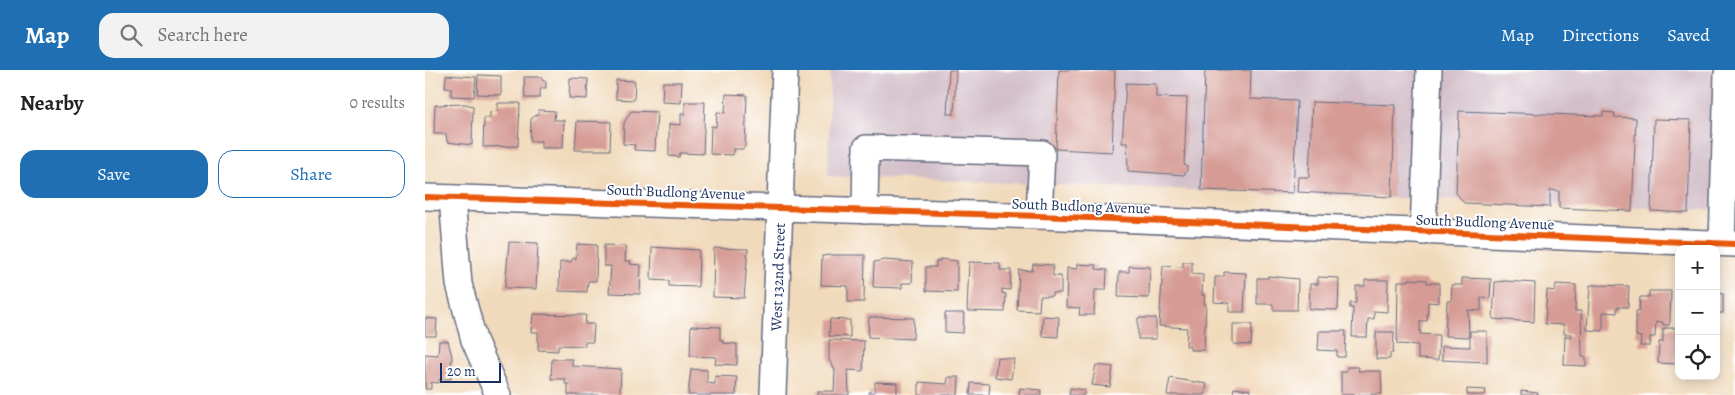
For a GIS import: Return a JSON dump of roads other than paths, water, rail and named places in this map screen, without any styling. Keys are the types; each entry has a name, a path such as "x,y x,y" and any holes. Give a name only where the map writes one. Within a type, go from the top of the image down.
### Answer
{"street":[{"name":"West 132nd Street","path":"773,395 785,70"},
{"path":"1423,232 1429,70"},
{"path":"1727,74 1728,243"},
{"path":"865,211 866,148 885,148 1042,153 1039,216"},
{"name":"South Budlong Avenue","path":"425,197 1039,216 1728,243"},
{"path":"452,198 459,284 475,340 498,395"}]}
